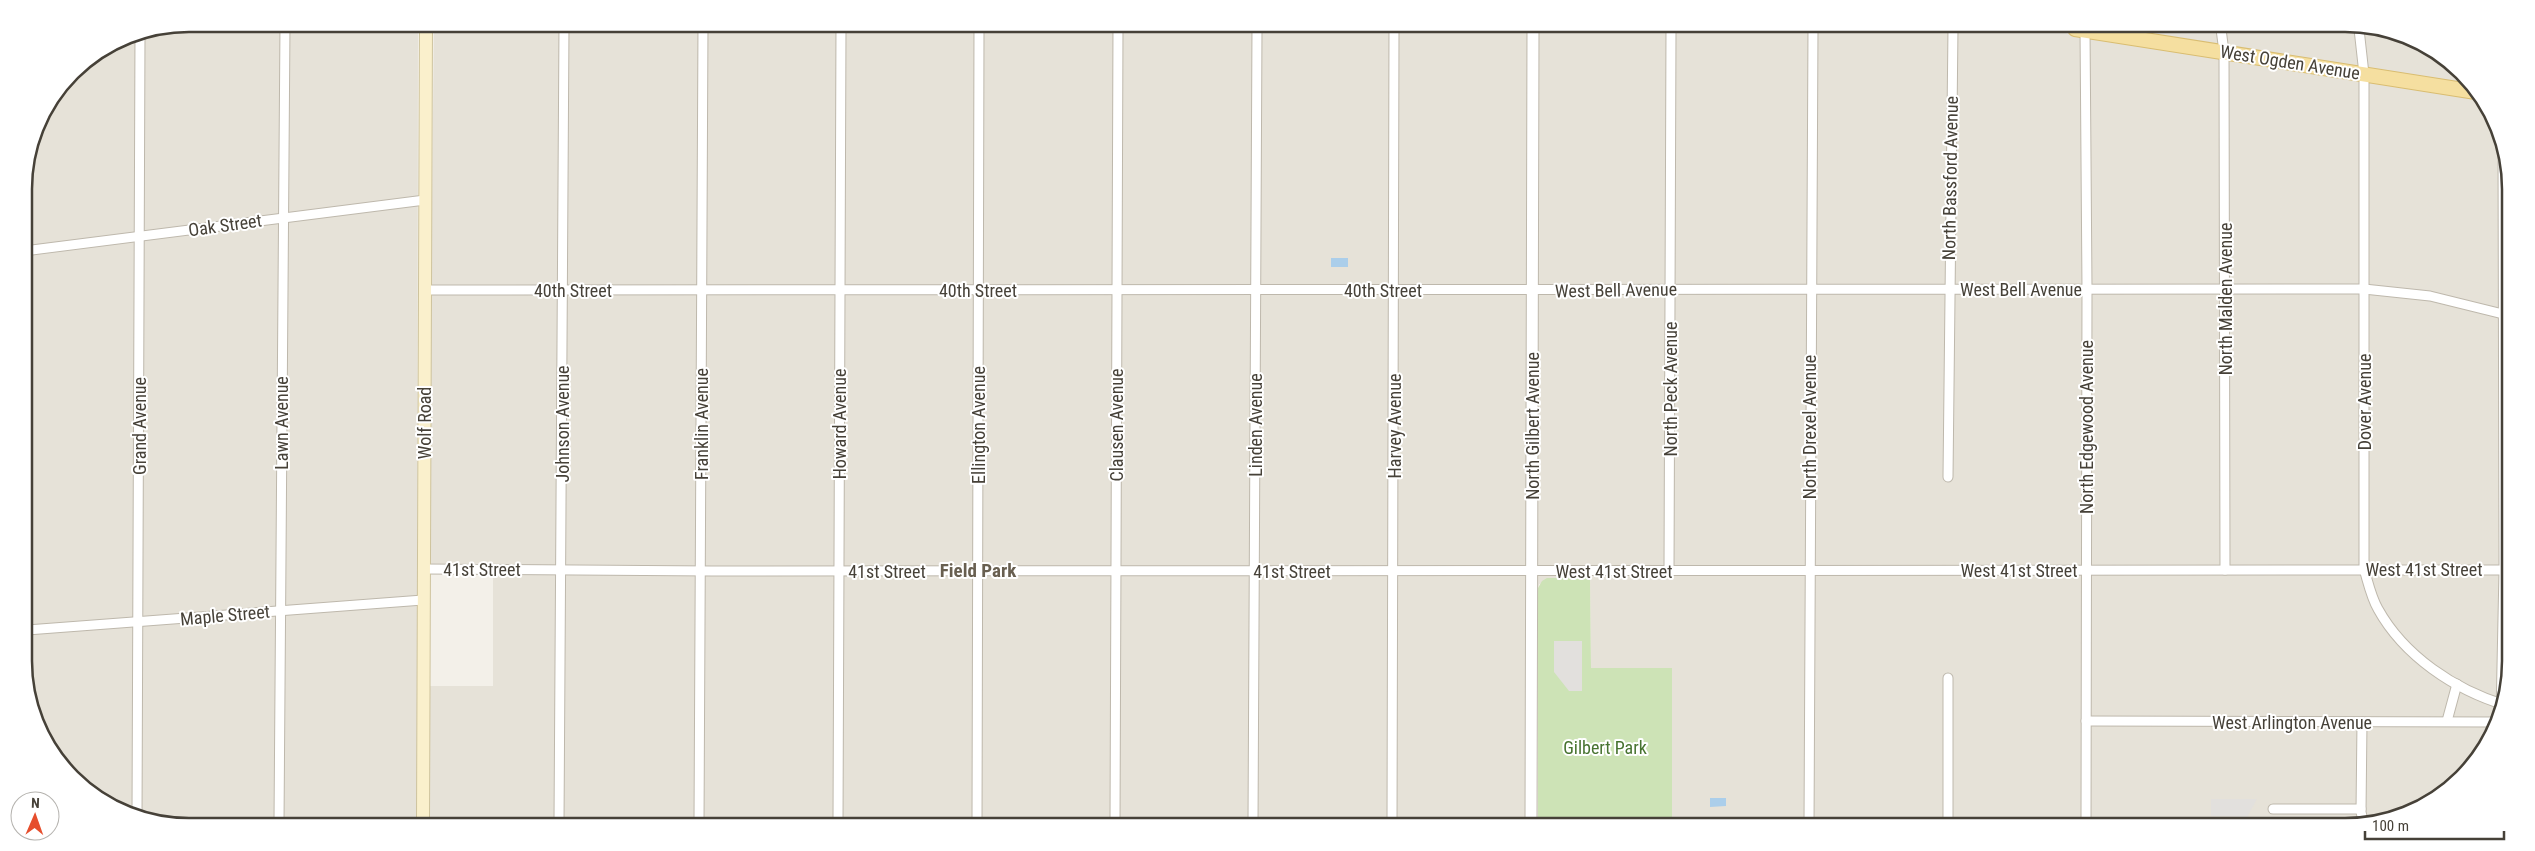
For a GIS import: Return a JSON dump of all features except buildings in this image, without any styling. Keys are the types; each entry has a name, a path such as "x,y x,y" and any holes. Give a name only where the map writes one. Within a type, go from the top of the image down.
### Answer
{"main road":[{"name":"West Ogden Avenue","path":"2101,32 2467,91"},
{"name":"Wolf Road","path":"423,818 422,600 426,33"}],"street":[{"name":"Harvey Avenue","path":"1392,818 1395,290 1394,32"},
{"name":"North Gilbert Avenue","path":"1531,818 1533,32"},
{"name":"North Peck Avenue","path":"1669,571 1671,32"},
{"name":"North Drexel Avenue","path":"1809,818 1812,32"},
{"name":"North Bassford Avenue","path":"1948,478 1948,289 1952,32"},
{"name":"North Edgewood Avenue","path":"2082,32 2087,289 2086,818"},
{"name":"North Malden Avenue","path":"2221,32 2224,52 2225,570"},
{"name":"Lawn Avenue","path":"279,818 285,33"},
{"name":"Johnson Avenue","path":"559,818 564,33"},
{"name":"Franklin Avenue","path":"700,818 702,33"},
{"name":"Howard Avenue","path":"838,818 841,33"},
{"name":"Ellington Avenue","path":"976,818 979,33"},
{"name":"Clausen Avenue","path":"1115,818 1118,33"},
{"name":"Linden Avenue","path":"1253,818 1257,33"},
{"name":"Dover Avenue","path":"2359,33 2364,74 2364,569 2378,609 2400,640 2428,666 2457,684 2497,701"},
{"name":"Grand Avenue","path":"137,809 140,41"},
{"name":"Oak Street","path":"33,250 425,200"},
{"name":"West Bell Avenue","path":"1532,291 2364,289 2430,296 2502,313"},
{"name":"40th Street","path":"424,290 1532,291"},
{"name":"41st Street","path":"423,569 700,571 1532,571"},
{"name":"West 41st Street","path":"1532,571 2502,570"},
{"name":"Maple Street","path":"32,630 422,600"},
{"path":"1948,678 1948,818"},
{"path":"2447,721 2457,684"},
{"name":"West Arlington Avenue","path":"2086,721 2491,722"},
{"path":"2362,722 2361,809 2363,817"},
{"path":"2273,809 2361,809"}],"shaded area":[{"path":"1529,32 1526,818 427,818 427,686 493,686 493,563 428,564 434,33"},
{"path":"1538,32 2060,32 2473,98 2486,120 2498,155 2499,692 2492,718 2091,716 2091,324 2090,725 2489,725 2470,757 2449,779 2433,792 2405,807 2386,813 2356,818 1672,818 1672,668 1591,668 1590,578 1539,584 1538,588"},
{"path":"2145,32 2345,32 2366,34 2405,44 2424,54 2441,65 2462,85"},
{"path":"179,33 418,33 417,818 190,818 169,817 130,807 94,786 65,757 44,721 34,682 32,661 33,179 38,149 44,130 59,102 86,72 102,59 139,41"},
{"path":"1554,641 1582,641 1582,691 1569,691 1554,672"},
{"path":"2211,799 2257,799 2247,817 2211,816"}],"green space":[{"name":"Gilbert Park","path":"1547,578 1590,578 1591,668 1672,668 1672,818 1538,818 1538,588 1542,581"}],"water":[{"path":"1331,258 1348,258 1348,267 1331,267"},
{"path":"1710,798 1726,798 1726,806 1710,807"}],"district":[{"name":"Field Park","path":"978,570"}]}
